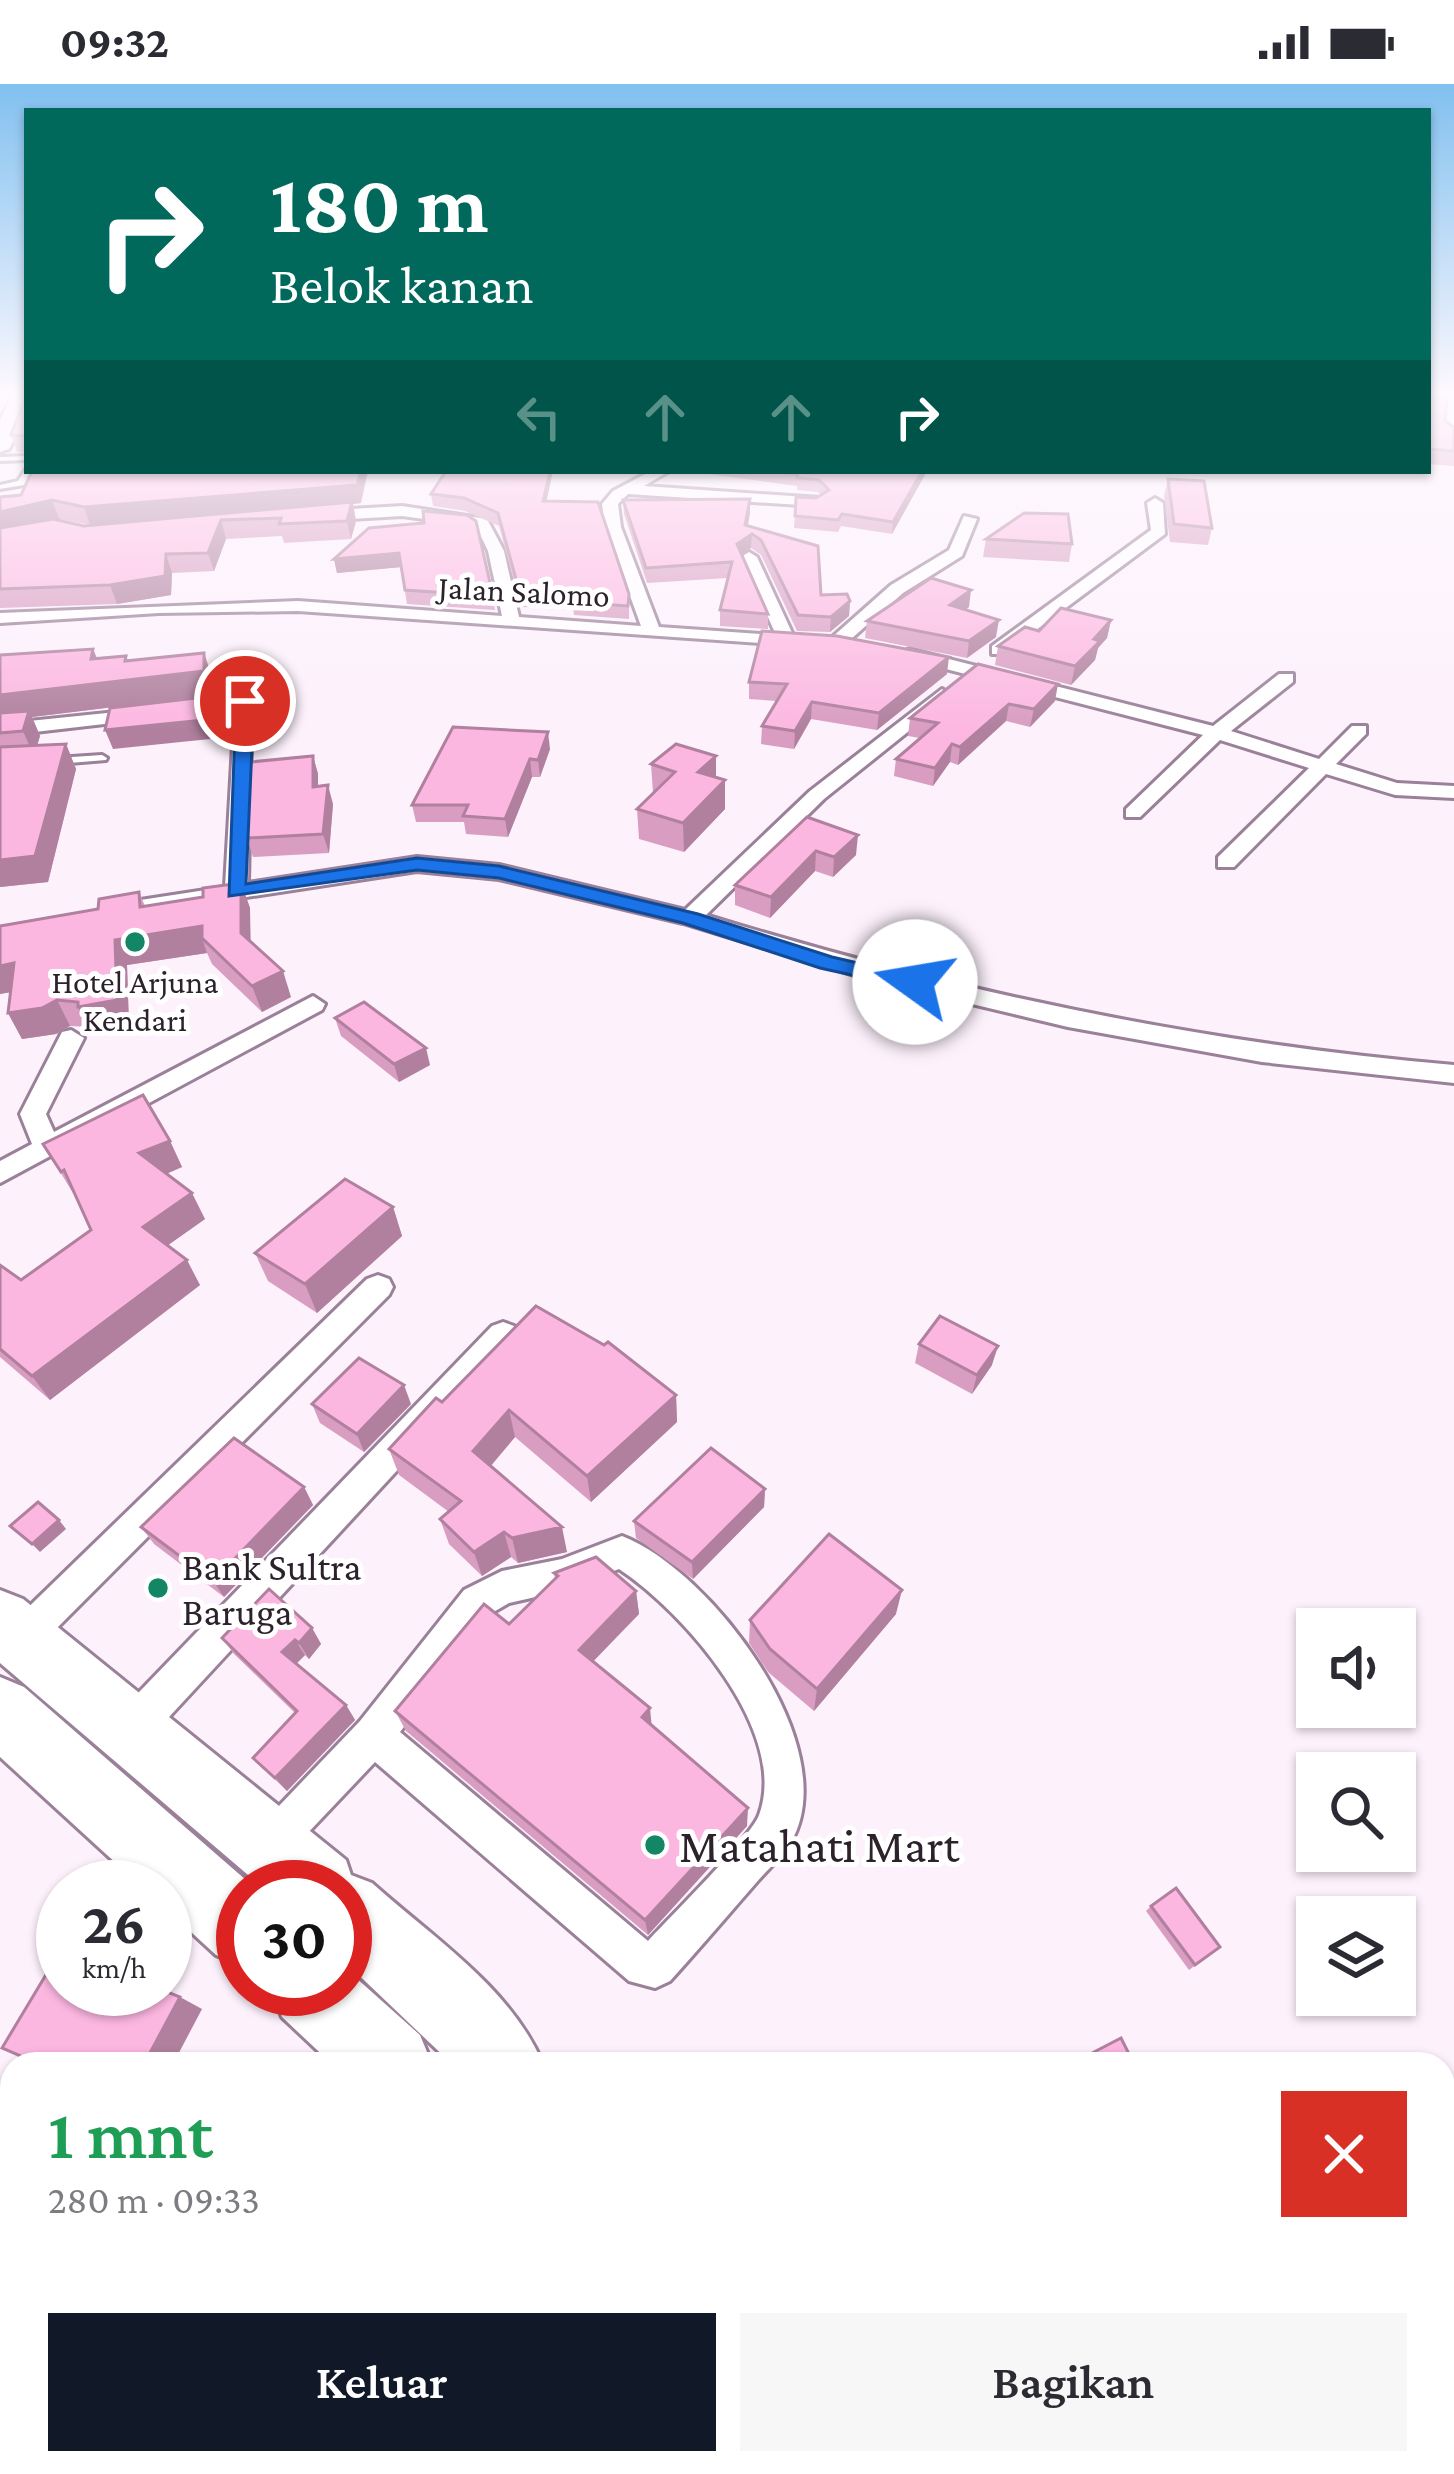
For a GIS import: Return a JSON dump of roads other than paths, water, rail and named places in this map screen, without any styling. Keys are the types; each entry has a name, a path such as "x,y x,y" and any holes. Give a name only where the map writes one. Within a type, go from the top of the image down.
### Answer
{"highway":[{"path":"12,1629 289,1860"},
{"path":"0,1711 216,1904"},
{"path":"372,1934 470,2023 493,2052"},
{"path":"339,2016 378,2052"}],"street":[{"path":"612,509 610,519 651,629"},
{"path":"690,918 817,795 971,669 1159,531 1156,509"},
{"path":"293,518 402,511 482,522 496,551 512,619"},
{"path":"836,643 897,590 956,553 969,519"},
{"path":"749,556 788,642"},
{"name":"Jalan Salomo","path":"0,618 256,606 512,619 857,646"},
{"path":"899,653 1217,733 1395,789 1454,792"},
{"path":"1133,813 1217,733 1286,677"},
{"path":"0,730 245,701 236,892"},
{"path":"1226,862 1359,730"},
{"path":"118,910 417,864 499,872 690,918 827,963 1207,1045 1342,1065 1454,1074"},
{"path":"0,1173 313,1004"},
{"path":"47,1149 33,1114 71,1038"},
{"path":"12,1629 378,1287"},
{"path":"130,1730 503,1335"},
{"path":"298,1860 374,1735 477,1602 502,1588 562,1575 622,1552 712,1631 773,1726 780,1752 780,1813 776,1829 655,1966 644,1966 374,1735"}],"lane":[{"path":"35,763 102,758"}],"place":[{"name":"Hotel Arjuna Kendari","path":"135,942"},
{"name":"Bank Sultra Baruga","path":"158,1588"},
{"name":"Matahati Mart","path":"655,1845"}]}
